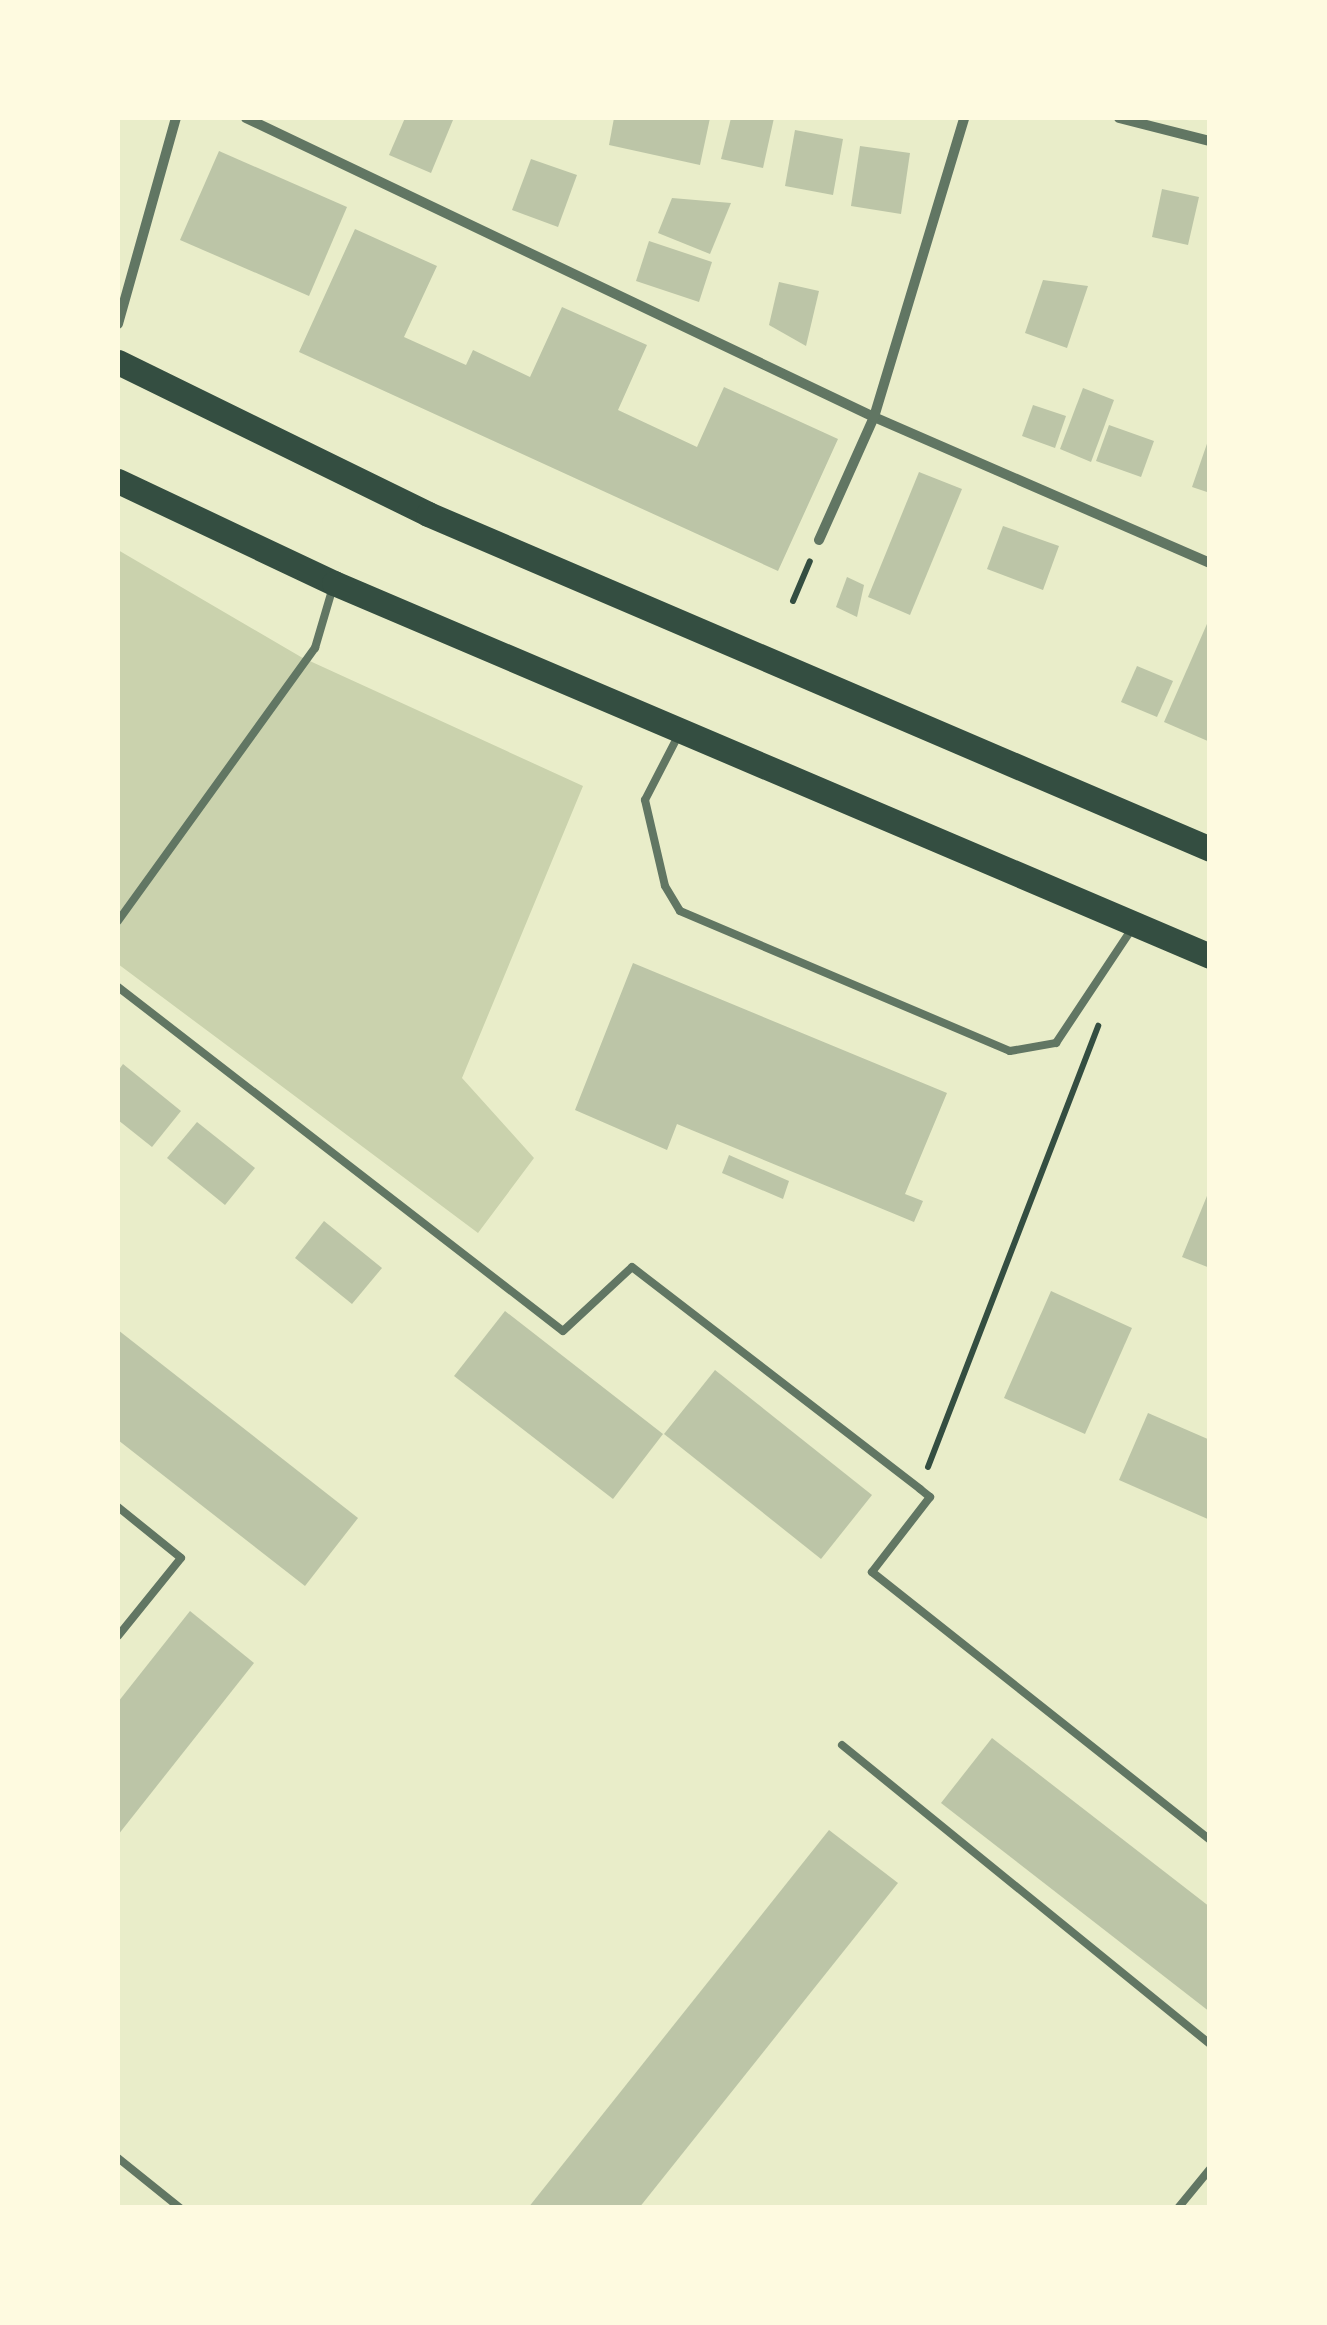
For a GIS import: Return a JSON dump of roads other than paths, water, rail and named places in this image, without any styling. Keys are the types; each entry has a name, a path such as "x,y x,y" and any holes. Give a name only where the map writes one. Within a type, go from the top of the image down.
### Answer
{"main road":[{"path":"118,362 428,514 1210,849"},
{"path":"118,481 334,583 1210,956"}],"street":[{"path":"118,324 176,118"},
{"path":"246,118 874,418 1210,563"},
{"path":"819,540 874,418 964,118"},
{"path":"1119,118 1210,141"}],"lane":[{"path":"118,921 315,648 334,583"},
{"path":"680,732 644,800 665,886 680,912 1010,1050 1056,1044 1135,924"},
{"path":"118,987 563,1330 632,1267 920,1489 930,1497 872,1572 1210,1840"},
{"path":"118,1507 181,1558 118,1636"},
{"path":"842,1744 1210,2044"},
{"path":"118,2158 180,2208"},
{"path":"1178,2208 1210,2169"}]}
